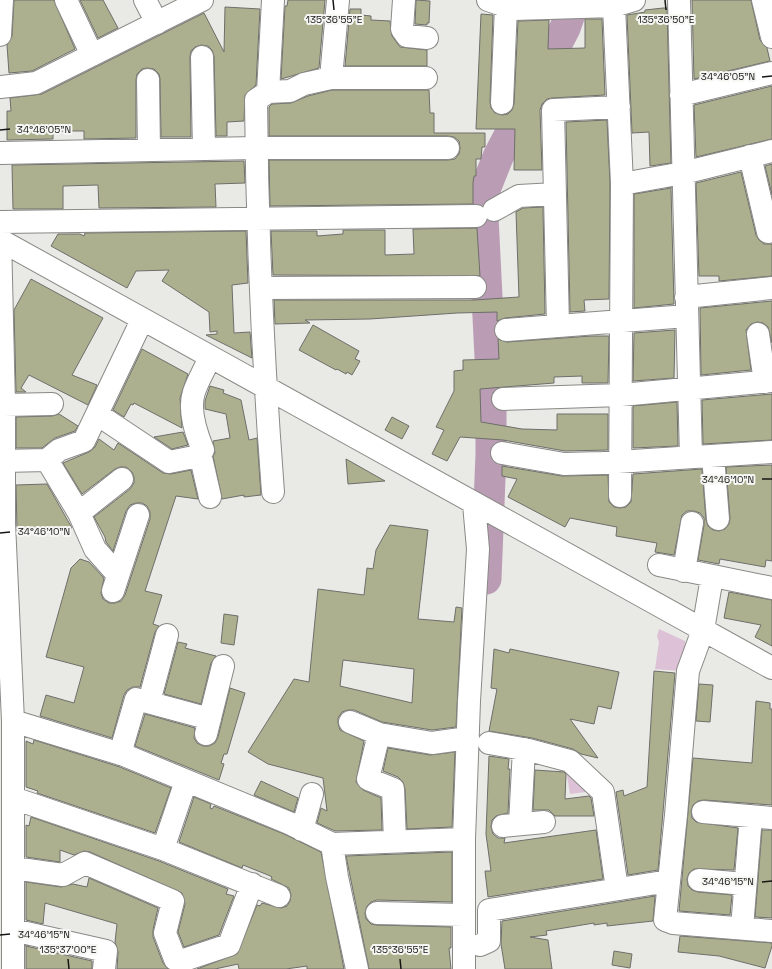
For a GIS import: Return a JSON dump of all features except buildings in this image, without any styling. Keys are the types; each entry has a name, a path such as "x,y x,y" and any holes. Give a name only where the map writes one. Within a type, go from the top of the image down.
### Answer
{"street":[{"path":"0,35 2,0"},
{"path":"66,0 92,55"},
{"path":"145,0 157,22"},
{"path":"0,87 36,83 202,0"},
{"path":"268,92 273,0"},
{"path":"331,78 338,0"},
{"path":"404,0 402,29 407,36 427,38"},
{"path":"679,0 691,457"},
{"path":"763,0 772,37"},
{"path":"502,103 497,3 514,8 559,3 624,3 619,107 622,184 620,496"},
{"path":"202,57 204,149"},
{"path":"681,95 772,73"},
{"path":"273,492 265,388 257,218 256,100 268,92 290,91 304,84 331,78 426,78"},
{"path":"148,80 149,150"},
{"path":"558,326 553,110 619,107"},
{"path":"0,153 256,148 448,148"},
{"path":"622,184 683,173 772,151"},
{"path":"750,156 768,232"},
{"path":"0,222 485,213 519,196 555,194"},
{"path":"0,236 3,407 2,524 13,721 8,786 8,870 13,930 13,969"},
{"path":"0,240 497,517 772,668"},
{"path":"261,288 475,287"},
{"path":"506,330 621,321 772,288"},
{"path":"3,461 47,460 59,450 84,441 142,320"},
{"path":"503,399 620,395 768,381 758,334"},
{"path":"97,414 169,462 194,457 203,450 198,438 193,416 194,392 210,357"},
{"path":"3,407 52,404"},
{"path":"502,453 564,464 620,462 772,452"},
{"path":"200,453 210,497"},
{"path":"713,456 718,519"},
{"path":"47,460 79,513 95,549 116,583 138,515"},
{"path":"79,513 122,479"},
{"path":"464,969 464,839 478,549 476,505"},
{"path":"684,571 692,523"},
{"path":"659,565 772,588"},
{"path":"712,577 703,630 688,671 676,815 665,920 673,923 772,931"},
{"path":"149,702 167,635"},
{"path":"120,754 136,698 208,726 223,666"},
{"path":"13,721 120,754 332,844 464,839"},
{"path":"350,722 379,734 432,743 468,738"},
{"path":"379,734 368,779 393,789 395,841"},
{"path":"489,743 524,749 570,761 603,792 617,889"},
{"path":"524,749 512,825 544,822"},
{"path":"163,849 186,781"},
{"path":"8,786 252,884 278,896"},
{"path":"302,830 312,794"},
{"path":"703,812 761,817 745,884 742,928"},
{"path":"332,844 337,877 357,969"},
{"path":"8,870 63,874 85,863 174,901 165,933 175,959 184,960 229,945 252,884"},
{"path":"699,880 745,884"},
{"path":"480,945 489,941 489,910 669,881"},
{"path":"377,913 463,915"},
{"path":"13,930 106,951 104,969"}],"shaded area":[{"path":"659,629 685,641 688,653 679,671 655,669 659,642 657,636"},
{"path":"566,769 593,791 570,794"}],"waterway":[{"path":"486,579 491,454 491,377 482,197 498,157 565,28 571,11"}]}
